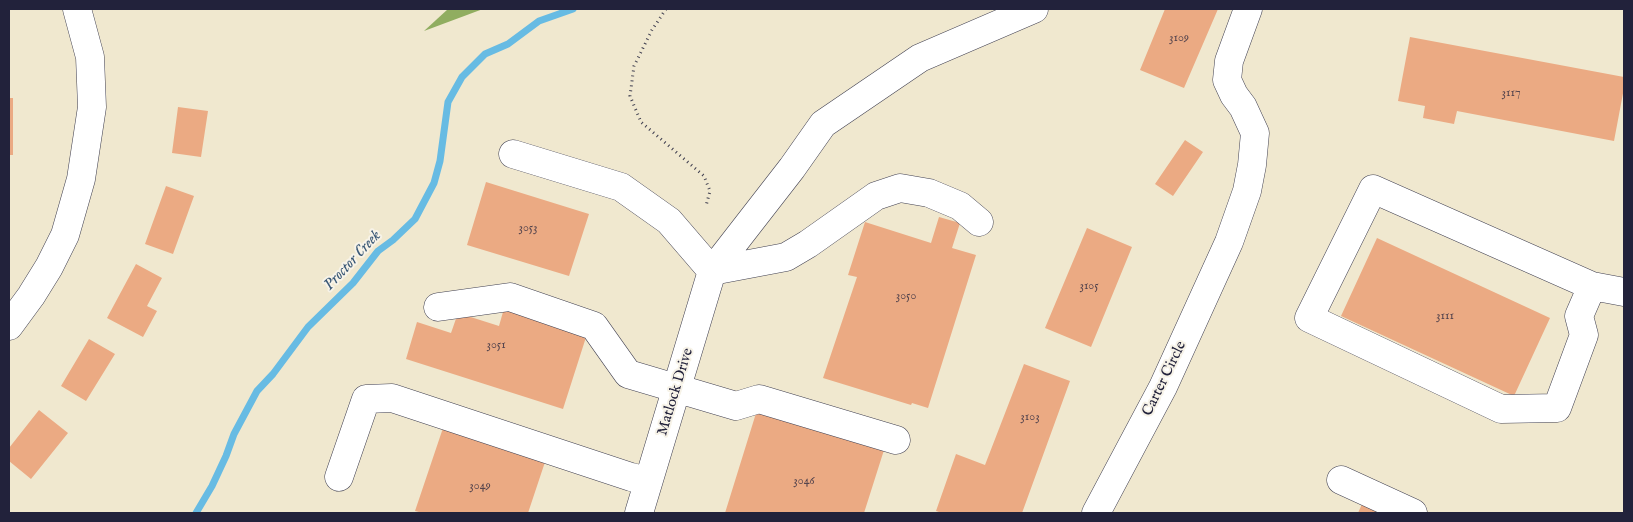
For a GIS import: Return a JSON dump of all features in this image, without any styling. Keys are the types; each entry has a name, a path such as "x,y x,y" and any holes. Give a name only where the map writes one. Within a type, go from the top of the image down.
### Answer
{"street":[{"path":"9,326 40,282 65,235 81,179 92,107 90,57 77,9"},
{"path":"712,271 792,168 823,124 920,58 1034,9"},
{"name":"Carter Circle","path":"1096,513 1163,387 1229,242 1247,191 1255,133 1243,107 1234,95 1227,80 1229,61 1248,9"},
{"path":"514,154 621,187 669,221 712,271"},
{"path":"712,271 786,257 808,244 876,196 900,188 929,193 952,202 960,206 979,222"},
{"path":"1592,286 1579,316 1584,335 1557,408 1502,409 1309,318 1373,189 1592,286 1624,292"},
{"name":"Matlock Drive","path":"639,513 712,271"},
{"path":"438,307 510,297 594,326 628,374 736,406 759,399 896,440"},
{"path":"339,477 366,399 392,398 648,481"},
{"path":"1341,480 1413,513"}],"path":[{"path":"666,9 652,30 634,66 630,96 640,122 704,176 710,191 706,206"}],"green space":[{"path":"448,9 483,9 424,31"}],"building":[{"path":"1165,9 1218,9 1184,88 1140,70"},
{"path":"1410,37 1624,77 1624,88 1614,141 1457,111 1454,124 1423,118 1425,106 1398,101"},
{"path":"9,98 13,98 13,155 9,155"},
{"path":"178,107 208,111 201,157 172,153"},
{"path":"1185,140 1203,152 1173,196 1155,184"},
{"path":"486,182 589,214 569,276 467,245"},
{"path":"166,186 194,196 173,254 145,244"},
{"path":"939,217 960,223 952,248 976,255 928,408 912,403 911,405 823,378 857,277 848,275 865,222 931,243"},
{"path":"1087,228 1132,247 1091,347 1045,328"},
{"path":"1377,238 1550,318 1514,396 1341,316"},
{"path":"136,264 162,278 147,306 157,311 143,337 107,318"},
{"path":"505,305 588,331 563,409 406,359 417,322 451,333 458,313 499,326"},
{"path":"89,339 115,354 86,401 61,386"},
{"path":"1024,364 1070,381 1022,513 942,513 936,511 956,454 985,465"},
{"path":"39,410 68,433 31,479 9,461 9,448"},
{"path":"757,410 884,450 864,513 725,513"},
{"path":"443,428 545,462 528,513 423,513 415,511"},
{"path":"1362,504 1383,513 1358,513"}],"waterway":[{"name":"Proctor Creek","path":"196,513 212,486 234,434 257,391 273,374 308,327 353,283 378,251 415,219 434,183 440,161 448,102 462,77 485,54 508,44 539,21 573,9"}]}
